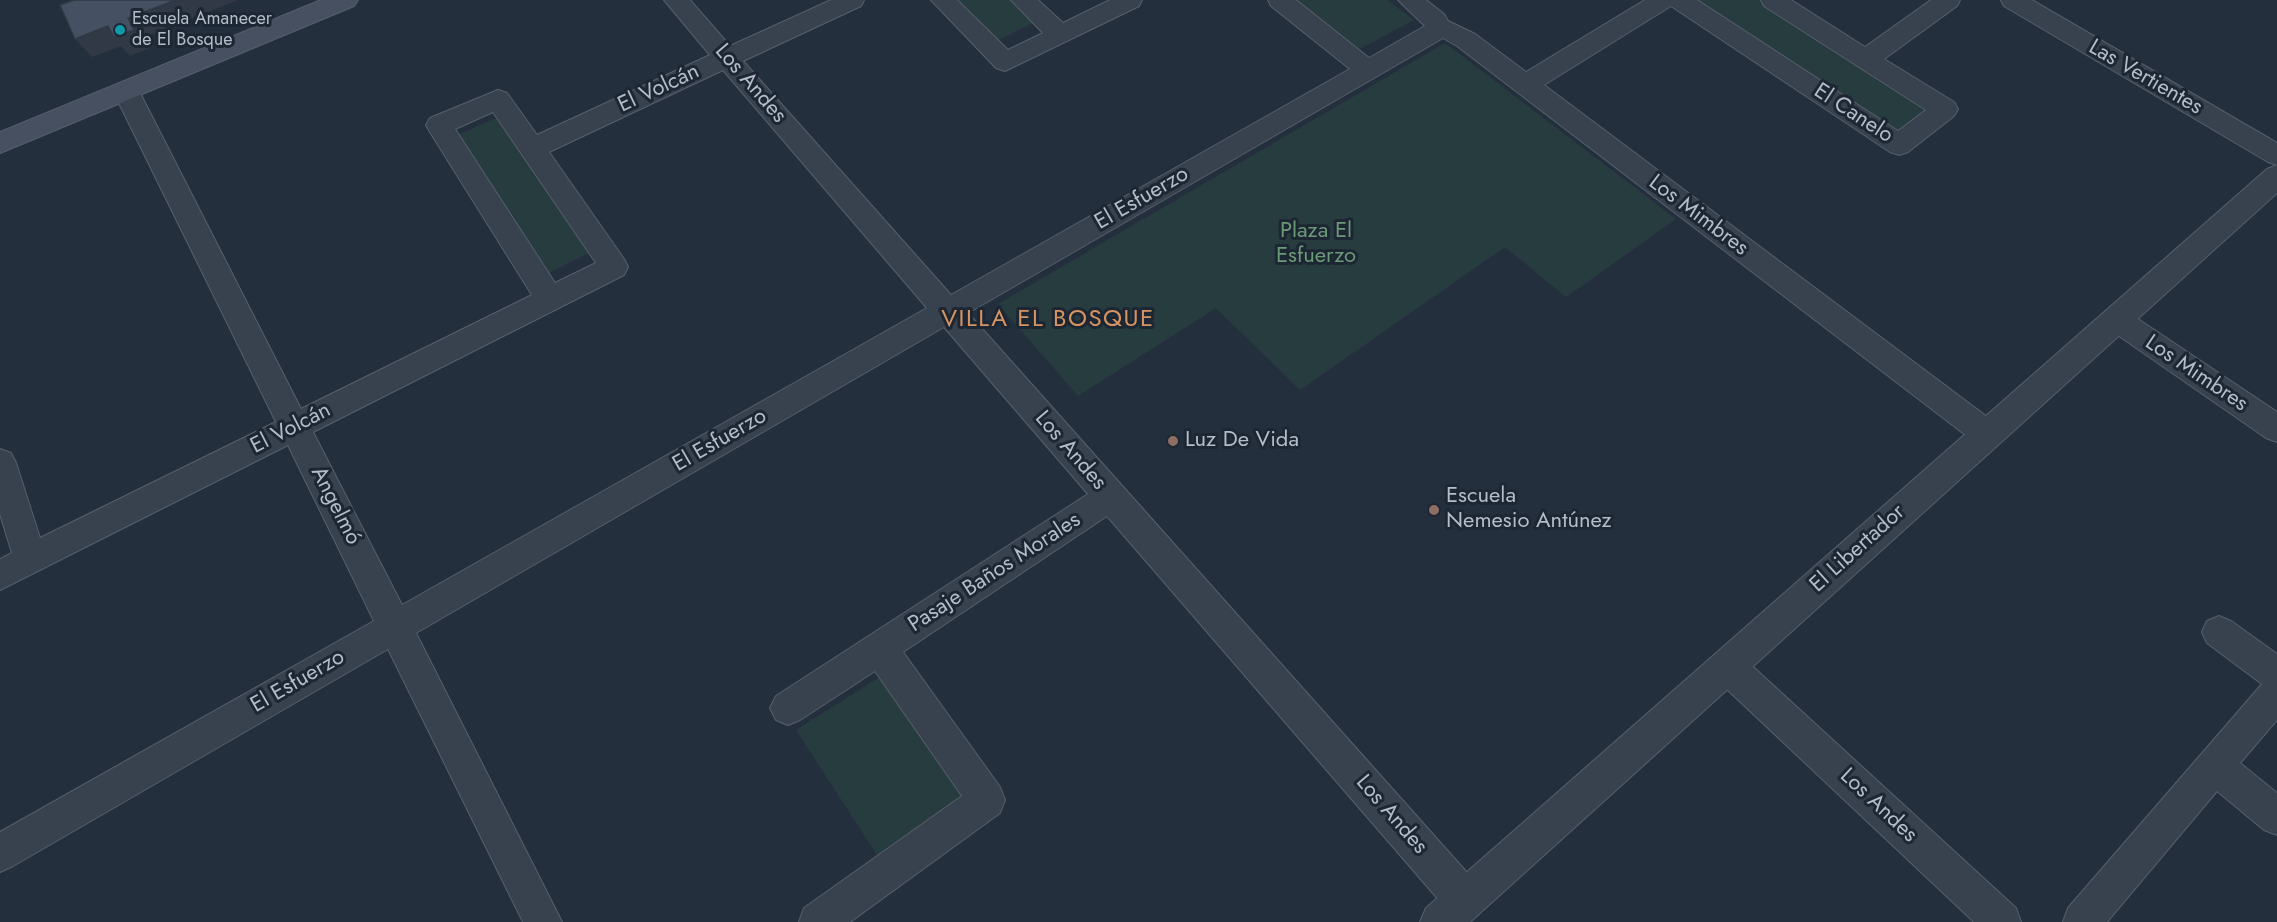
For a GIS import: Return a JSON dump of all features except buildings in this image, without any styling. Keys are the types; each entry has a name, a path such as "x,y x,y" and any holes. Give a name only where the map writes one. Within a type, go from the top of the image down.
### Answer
{"main road":[{"path":"0,143 339,1"}],"street":[{"name":"Los Andes","path":"676,0 1465,900"},
{"name":"El Volcán","path":"532,148 852,0"},
{"path":"943,0 1005,63 1130,0"},
{"path":"1023,0 1060,35"},
{"path":"1280,0 1368,70"},
{"name":"Los Mimbres","path":"1410,0 1435,20 1437,26 1460,36 1987,434"},
{"path":"1525,85 1663,0"},
{"name":"El Canelo","path":"1680,0 1899,145 1945,110 1773,0"},
{"path":"1866,59 1948,0"},
{"name":"Las Vertientes","path":"2013,0 2277,155"},
{"name":"El Esfuerzo","path":"0,853 1368,70 1435,31 1437,26"},
{"name":"Angelmó","path":"126,91 543,922"},
{"name":"El Volcán","path":"0,575 614,267 498,99 439,125 550,299"},
{"name":"El Libertador","path":"1440,922 2277,176"},
{"name":"Los Mimbres","path":"2116,320 2277,429"},
{"path":"0,463 31,560"},
{"name":"Pasaje Baños Morales","path":"788,708 1110,497"},
{"path":"2219,632 2277,675"},
{"path":"818,922 987,800 880,649"},
{"name":"Los Andes","path":"1727,666 2002,922"},
{"path":"2082,922 2277,693"},
{"path":"2214,766 2277,817"}],"green space":[{"path":"950,0 1012,0 1035,22 993,43"},
{"path":"1292,0 1387,0 1414,20 1356,51"},
{"path":"1680,0 1773,0 1945,109 1899,145"},
{"name":"Plaza El Esfuerzo","path":"1445,43 1676,219 1566,297 1505,247 1300,390 1216,308 1078,396 998,304"},
{"path":"503,115 595,250 545,275 455,136"},
{"path":"886,673 968,795 879,858 796,730"}],"place":[{"name":"Escuela Amanecer de El Bosque","path":"120,30"},
{"name":"Luz De Vida","path":"1173,441"},
{"name":"Escuela Nemesio Antúnez","path":"1434,510"}],"district":[{"name":"VILLA EL BOSQUE","path":"1048,320"}]}
